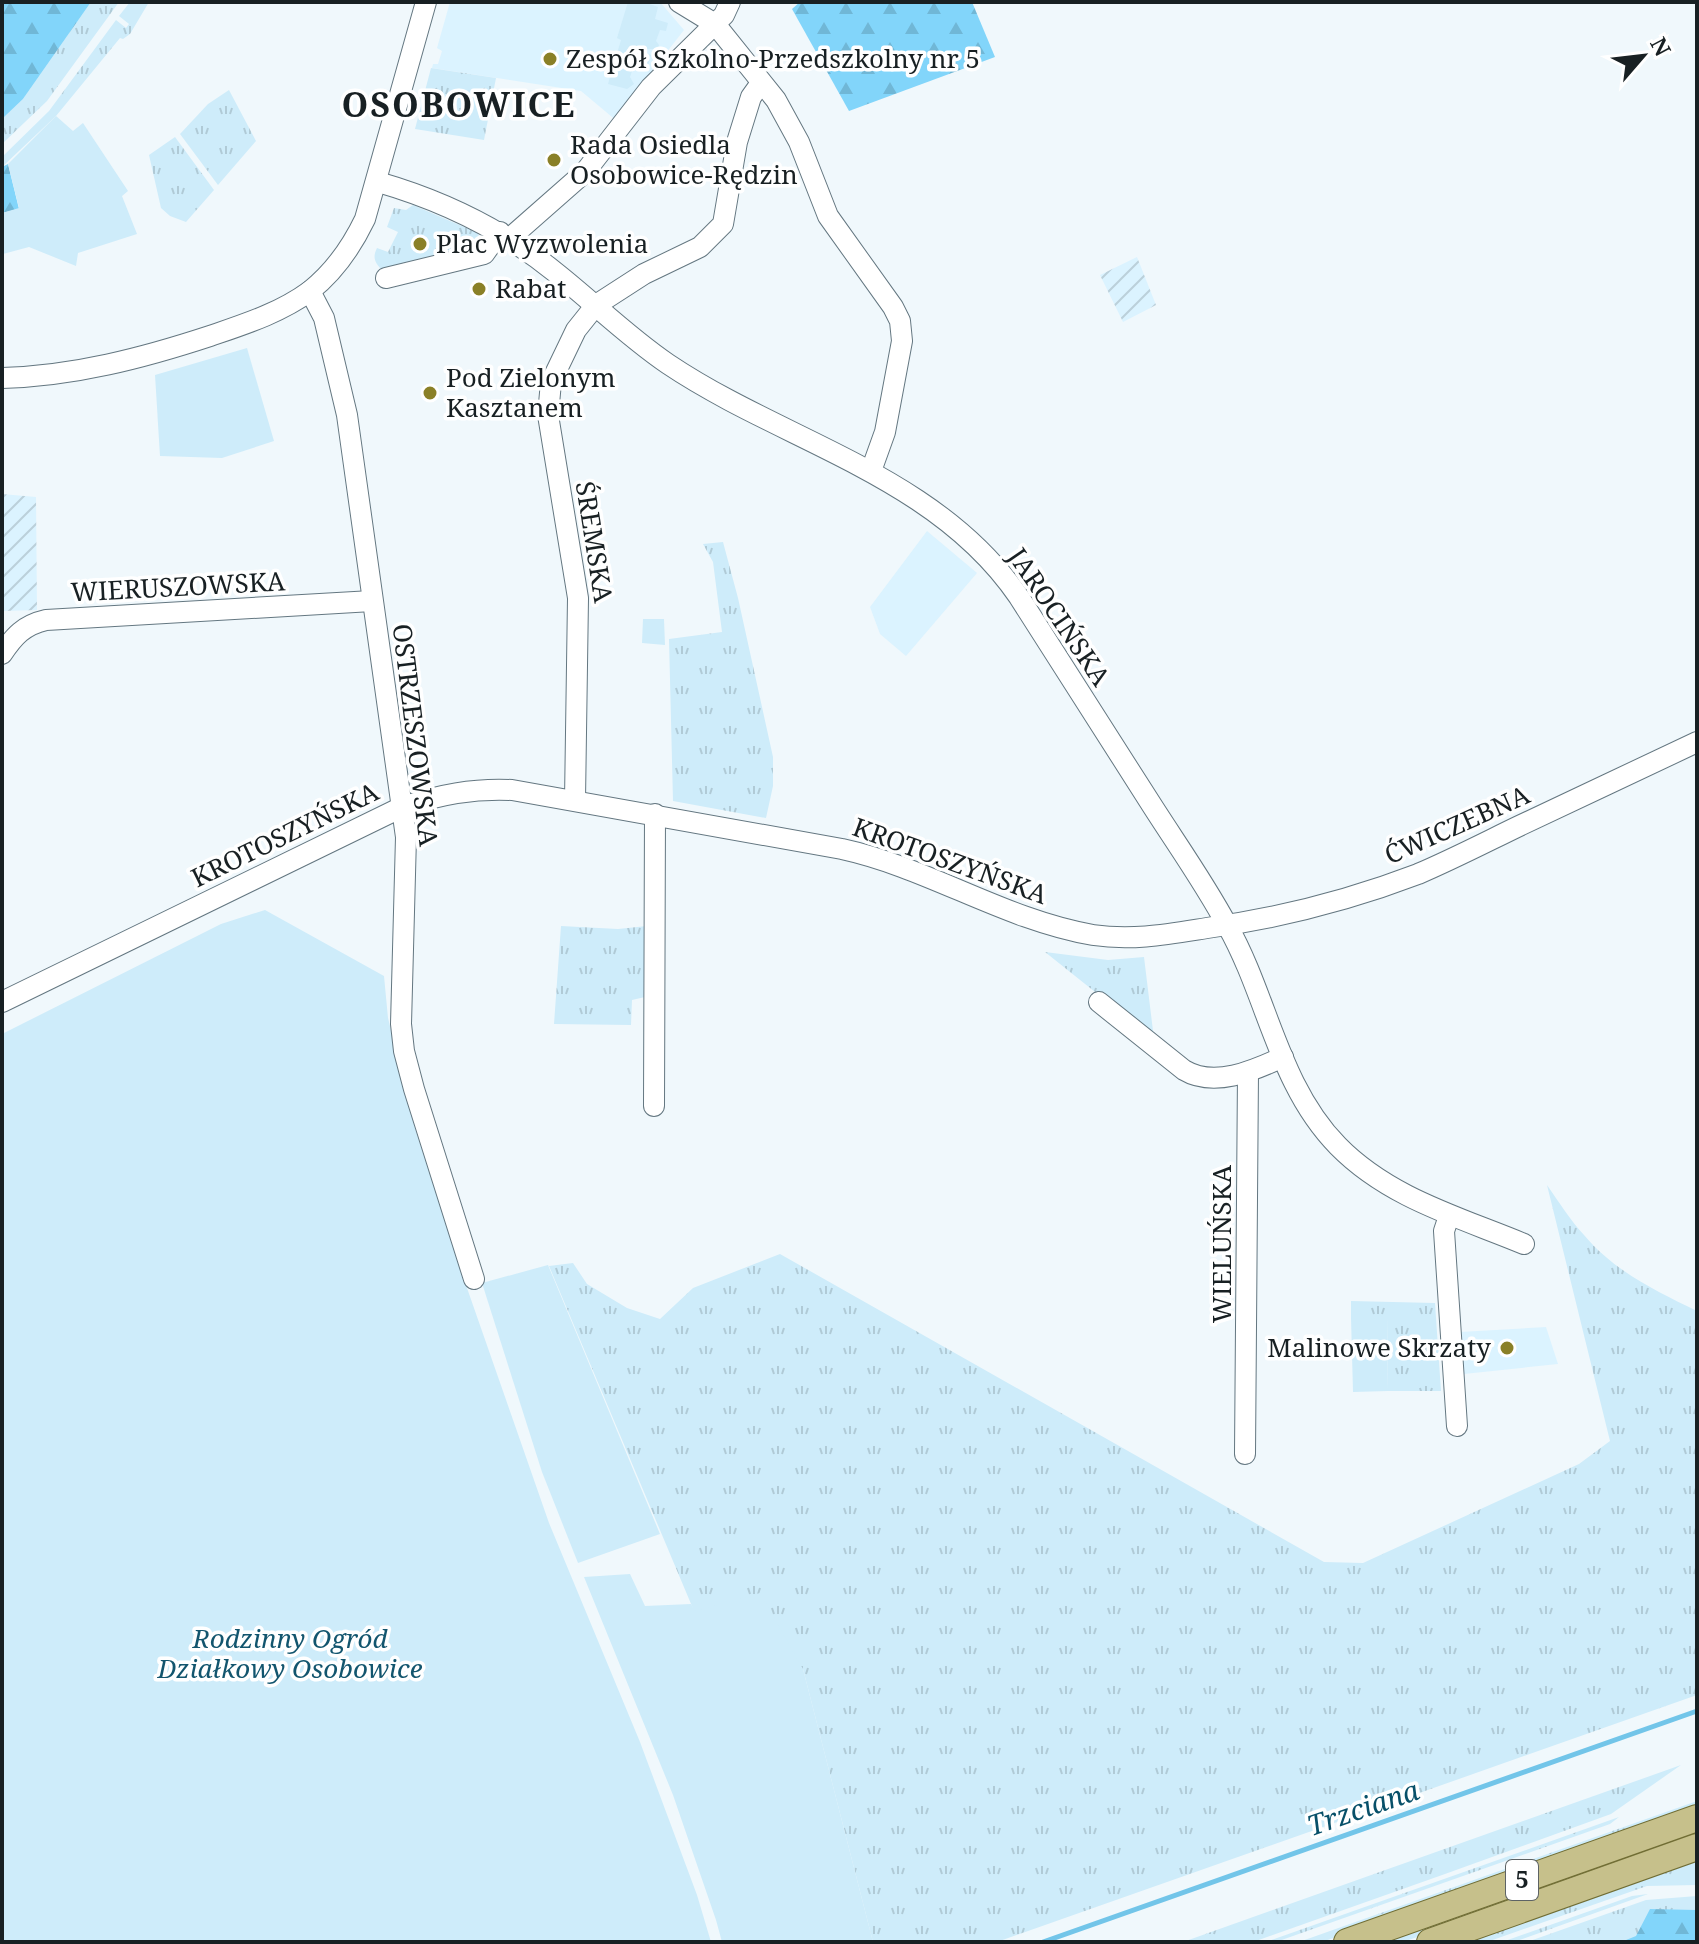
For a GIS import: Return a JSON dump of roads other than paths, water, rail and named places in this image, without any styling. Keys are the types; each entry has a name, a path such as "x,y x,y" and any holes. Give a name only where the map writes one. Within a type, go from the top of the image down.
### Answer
{"main road":[{"name":"5","path":"1347,1942 1697,1818"},
{"name":"5","path":"1430,1942 1697,1847"}],"street":[{"path":"2,378 61,373 148,356 267,316 310,291 329,274 354,242 365,219 378,182 426,2"},
{"path":"679,2 715,24 776,100 788,119 828,216 900,321 902,341 885,432 871,471"},
{"path":"386,278 484,254 585,172 651,87 724,15 730,2"},
{"path":"596,305 644,274 700,247 719,230 726,210 740,131 751,97 761,83"},
{"name":"JAROCIŃSKA","path":"378,182 445,204 505,235 637,340 687,375 871,471 957,529 986,554 1007,580 1228,925 1283,1057 1310,1111 1346,1154 1385,1183 1449,1216 1524,1244"},
{"name":"OSTRZESZOWSKA","path":"310,291 324,318 342,386 406,837 401,1024 404,1051 444,1190 474,1279"},
{"name":"ŚREMSKA","path":"575,800 578,598 548,401 551,382 576,330 596,305"},
{"name":"WIERUSZOWSKA","path":"2,654 19,632 46,620 372,601"},
{"name":"ĆWICZEBNA","path":"1228,925 1330,903 1421,872 1697,742"},
{"name":"KROTOSZYŃSKA","path":"2,1002 402,807 447,794 490,789 575,800 863,854 919,874 1013,923 1051,926 1125,939 1228,925"},
{"path":"654,1106 655,814"},
{"path":"1099,1002 1196,1077 1208,1079 1248,1072 1283,1057"},
{"name":"WIELUŃSKA","path":"1245,1454 1248,1072"},
{"path":"1449,1216 1444,1231 1457,1426"}],"waterway":[{"name":"Trzciana","path":"1043,1942 1697,1711"}],"place":[{"name":"Zespół Szkolno-Przedszkolny nr 5","path":"550,59"},
{"name":"Rada Osiedla Osobowice-Rędzin","path":"554,160"},
{"name":"Plac Wyzwolenia","path":"420,244"},
{"name":"Rabat","path":"479,289"},
{"name":"Pod Zielonym Kasztanem","path":"430,393"},
{"name":"Malinowe Skrzaty","path":"1507,1348"}],"district":[{"name":"OSOBOWICE","path":"459,105"}],"park label":[{"name":"Rodzinny Ogród Działkowy Osobowice","path":"290,1654"}]}
